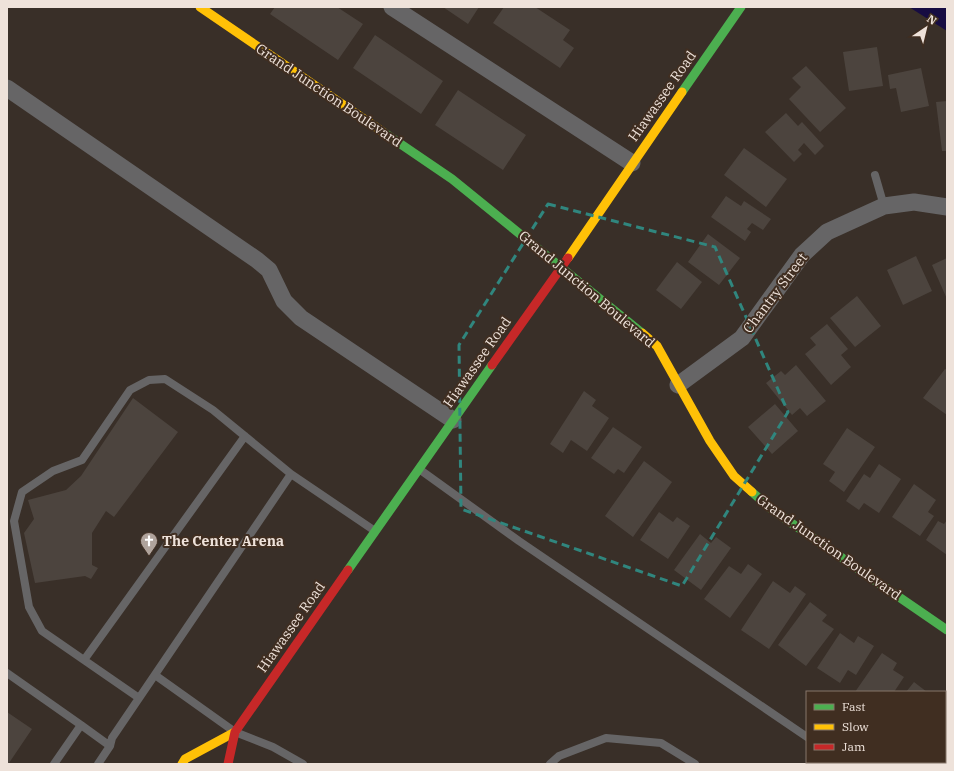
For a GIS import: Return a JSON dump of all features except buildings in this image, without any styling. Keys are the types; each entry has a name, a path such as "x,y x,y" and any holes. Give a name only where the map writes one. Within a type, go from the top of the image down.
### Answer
{"main road":[{"name":"Grand Junction Boulevard","path":"200,7 452,179 657,346 710,441 734,476 770,509 947,630"},
{"name":"Hiawassee Road","path":"228,764 235,732 561,268 741,7"},
{"name":"Hiawassee Road","path":"182,764 185,760 235,732"}],"street":[{"path":"392,7 632,163"},
{"path":"7,88 257,260 269,270 284,301 301,318 453,420"},
{"name":"Chantry Street","path":"678,385 742,338 802,255 827,232 884,206 914,202 947,207"}],"lane":[{"path":"875,175 884,206"},
{"path":"139,698 42,631 29,607 14,521 22,492 53,471 82,460 130,390 149,380 165,379 213,410 291,474 375,531"},
{"path":"84,660 245,436"},
{"path":"419,469 519,541 806,736"},
{"path":"98,764 110,746 112,738 291,474"},
{"path":"7,673 110,746"},
{"path":"155,675 235,732 273,747 303,764"},
{"path":"54,764 81,725"},
{"path":"550,764 559,756 606,738 661,743 695,764"}],"highlighted area":[{"path":"548,204 715,247 788,412 682,586 461,509 459,345"}],"shaded area":[{"path":"909,7 947,7 947,31"}],"traffic: fast":[{"path":"682,92 741,7"},
{"path":"383,132 452,179 642,333"},
{"path":"348,570 492,365"},
{"path":"752,492 771,509 947,630"}],"traffic: slow":[{"path":"200,7 383,132"},
{"path":"568,258 682,92"},
{"path":"642,333 657,346 710,441 734,476 752,492"},
{"path":"182,764 185,759 235,732"}],"traffic: jam":[{"path":"492,365 568,258"},
{"path":"228,764 235,732 348,570"}],"place":[{"name":"The Center Arena","path":"149,556"}]}
